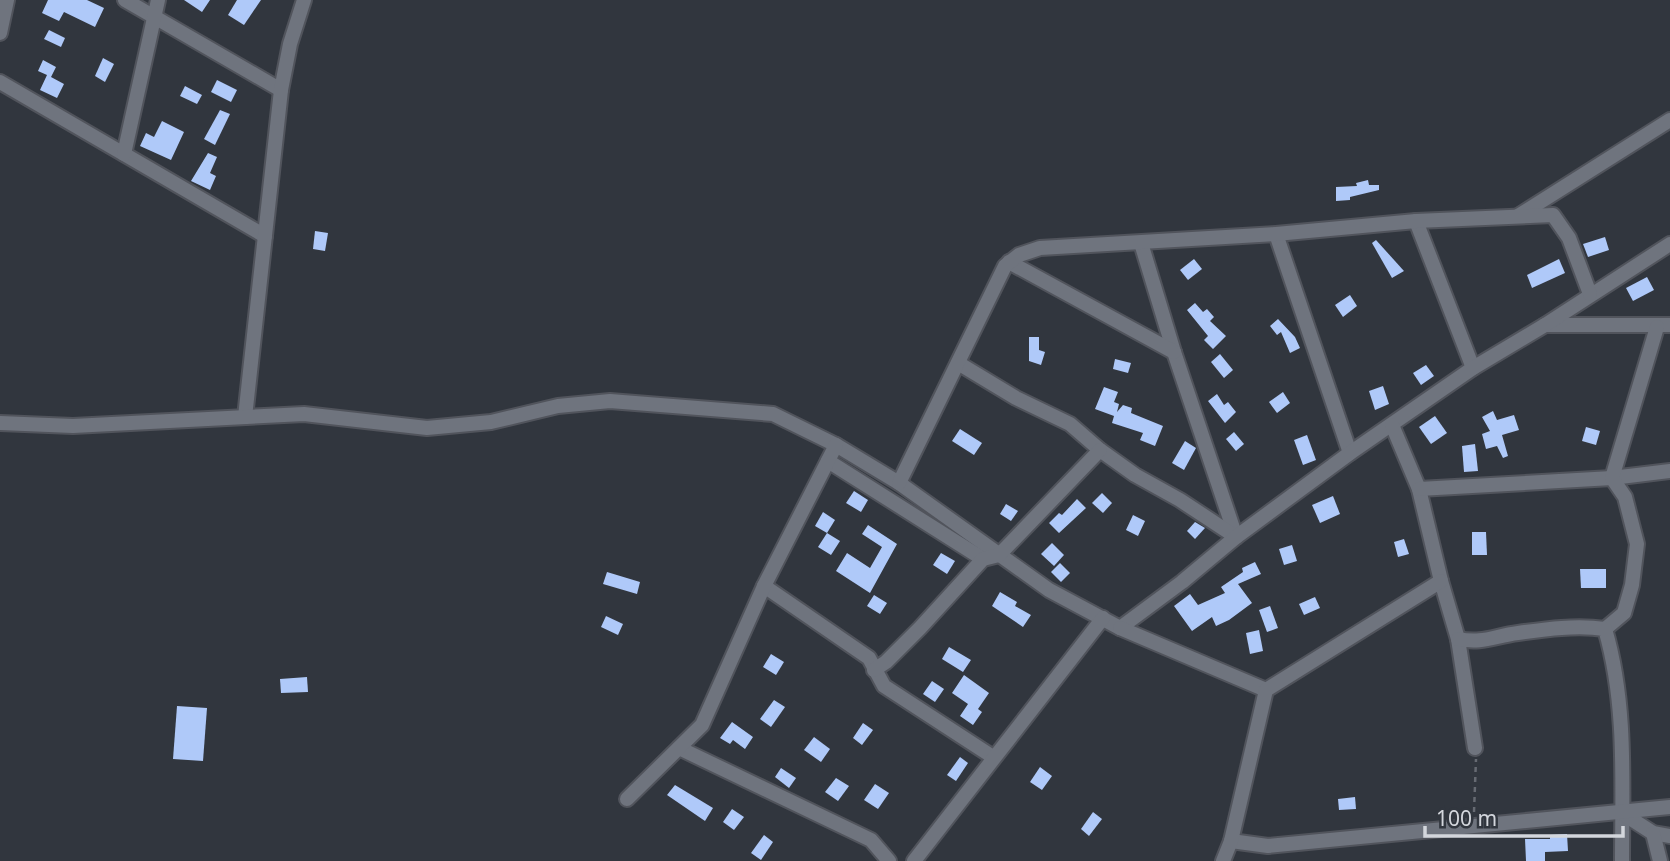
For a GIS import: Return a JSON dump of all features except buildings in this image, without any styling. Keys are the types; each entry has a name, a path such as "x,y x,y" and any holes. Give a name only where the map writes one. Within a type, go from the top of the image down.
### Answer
{"street":[{"path":"0,33 7,0"},
{"path":"125,0 281,90"},
{"path":"124,154 158,0"},
{"path":"245,417 281,90 290,44 304,0"},
{"path":"0,82 265,236"},
{"path":"1517,217 1670,120"},
{"path":"899,483 1005,266 1019,255 1040,248 1276,234 1416,221 1553,215 1569,238 1590,294"},
{"path":"1416,221 1473,368"},
{"path":"1276,234 1350,453"},
{"path":"1141,243 1174,352 1236,537"},
{"path":"1120,628 1236,537 1350,453 1473,368 1670,244"},
{"path":"1009,262 1174,352"},
{"path":"1545,325 1664,326 1612,478"},
{"path":"958,363 1016,398 1070,424 1100,450 1236,537"},
{"path":"0,423 73,426 303,414 427,428 491,422 558,406 610,401 773,414 836,445 899,483 1049,590 1120,628 1266,690"},
{"path":"1391,425 1419,489 1458,639 1475,748"},
{"path":"627,799 702,725 764,586 836,445"},
{"path":"874,670 886,662 920,628 983,559 999,555 1100,450"},
{"path":"828,461 983,559"},
{"path":"1419,489 1612,478 1670,471"},
{"path":"1458,639 1475,643 1515,634 1580,626 1605,629 1624,613 1632,585 1637,544 1625,497 1612,478"},
{"path":"1223,861 1231,841 1266,690 1441,581"},
{"path":"764,586 869,658 884,686 993,757"},
{"path":"914,861 1102,618"},
{"path":"1605,629 1615,663 1621,735 1622,861"},
{"path":"679,748 871,839 890,861"},
{"path":"1231,841 1268,846 1670,807"},
{"path":"1622,813 1653,833 1670,836"},
{"path":"1653,833 1660,861"}],"path":[{"path":"1473,825 1478,766 1475,748"}]}
